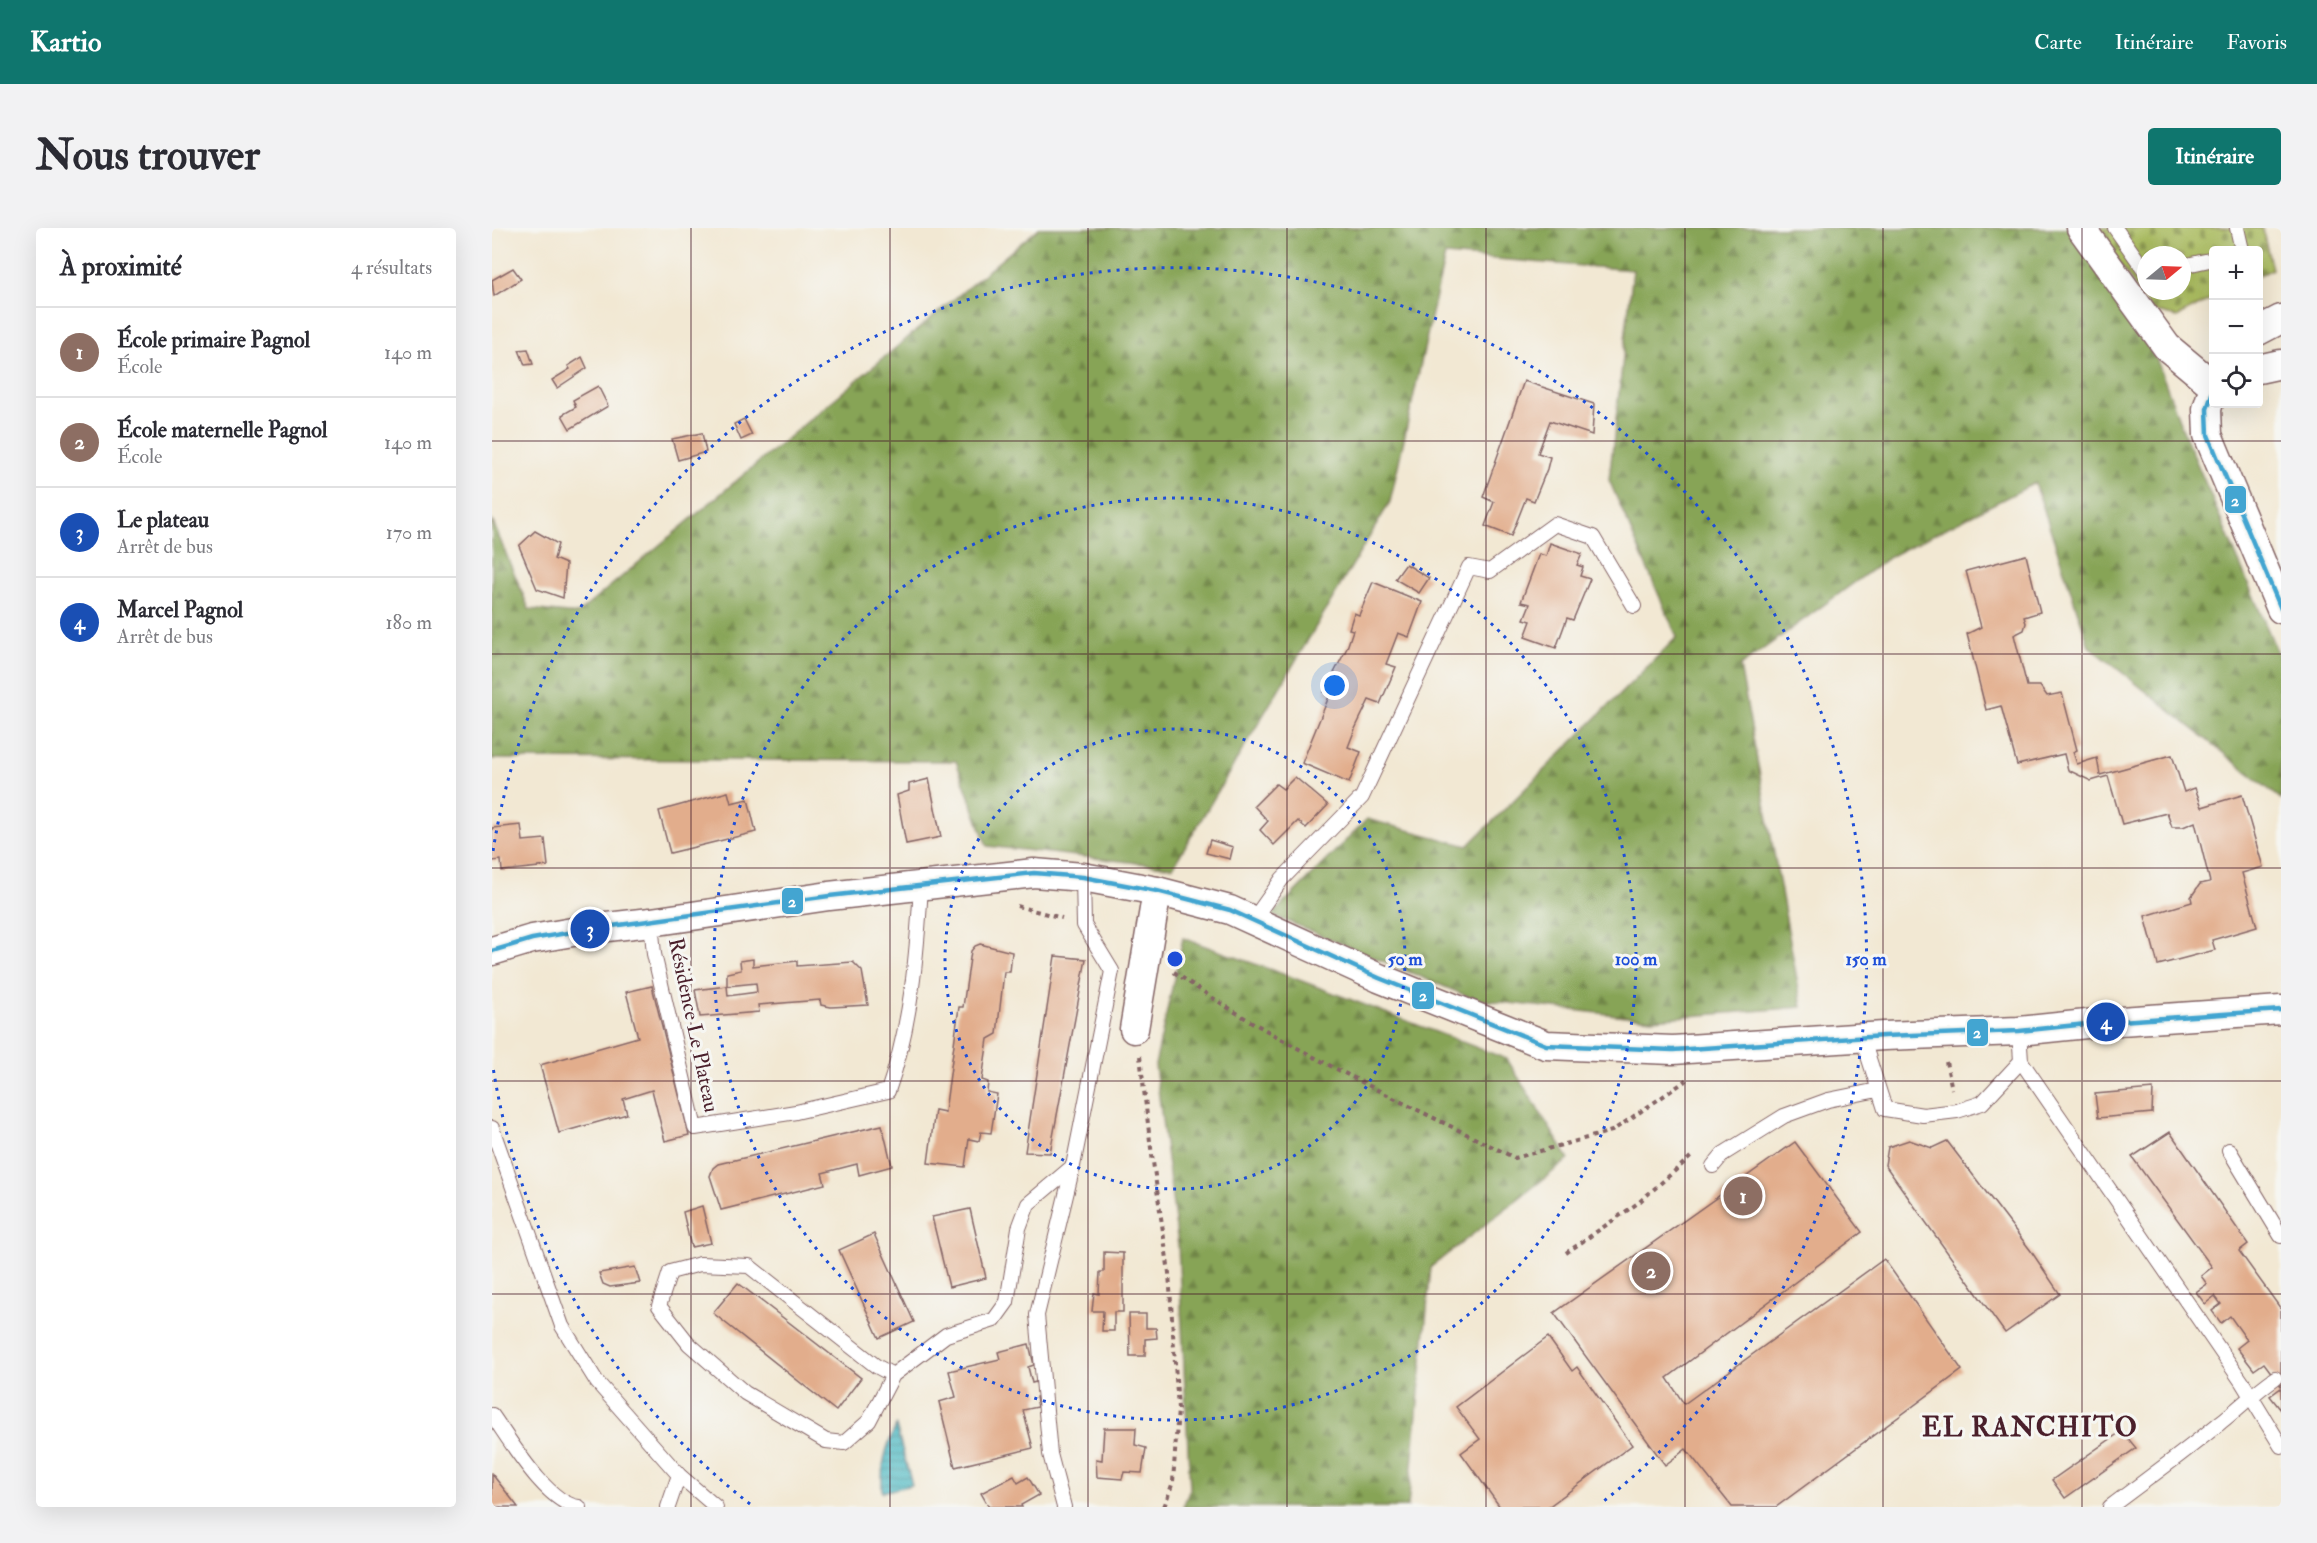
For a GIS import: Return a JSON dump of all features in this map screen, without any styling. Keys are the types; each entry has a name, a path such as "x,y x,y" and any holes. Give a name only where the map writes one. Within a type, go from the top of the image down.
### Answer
{"street":[{"path":"2081,228 2167,346 2209,382"},
{"path":"2263,329 2281,319"},
{"path":"2263,368 2281,364"},
{"path":"2209,402 2208,435 2281,609"},
{"path":"492,951 532,939 590,929 829,896 1034,873 1083,877 1157,891 1230,910 1379,978 1546,1045 1673,1050 1862,1037 2019,1031 2106,1022 2281,1010"},
{"path":"1134,1029 1157,891"},
{"path":"492,938 532,939"}],"lane":[{"path":"2115,228 2137,259"},
{"path":"2237,228 2241,246"},
{"path":"2191,264 2209,260"},
{"path":"1253,920 1282,879 1362,797 1469,567 1490,571 1555,524 1593,537 1634,606"},
{"path":"1064,1507 1050,1454 1036,1315 1073,1166 1112,971 1084,925 1083,877"},
{"name":"Résidence Le Plateau","path":"651,922 654,954 695,1128 796,1112 888,1091 899,1060 917,944 921,886"},
{"path":"2019,1031 2021,1061 2250,1395 2281,1446"},
{"path":"1862,1037 1886,1109 1923,1115 1957,1111 1982,1103 2021,1061"},
{"path":"1713,1166 1723,1154 1784,1116 1828,1100 1878,1089"},
{"path":"492,1128 562,1326 597,1382 679,1475 716,1507"},
{"path":"2229,1150 2281,1236"},
{"path":"893,1375 876,1366 749,1266 700,1264 670,1272 659,1306 689,1344 744,1393 826,1441 844,1443 869,1421 893,1375 946,1335 994,1320 1007,1302 1019,1228 1028,1204 1073,1166"},
{"path":"2110,1507 2224,1421 2250,1395 2275,1378"},
{"path":"492,1414 532,1473 567,1506 579,1507"},
{"path":"666,1507 679,1475"}],"path":[{"path":"1172,971 1215,1001 1316,1060 1515,1158 1612,1131 1690,1077"},
{"path":"1134,1029 1140,1056 1169,1273 1178,1409 1173,1482 1164,1507"},
{"path":"1946,1061 1957,1111"},
{"path":"1566,1253 1638,1203 1684,1161 1701,1149 1713,1147 1723,1154"}],"green space":[{"path":"1039,228 2069,228 2157,360 2182,428 2281,661 2281,799 2089,646 2035,483 1891,556 1740,666 1802,1007 1652,1019 1474,999 1272,915 1367,819 1468,846 1677,637 1609,480 1633,270 1445,255 1390,502 1173,867 987,846 956,761 492,759 492,520 529,609 577,614"},
{"path":"2095,228 2262,228 2272,269 2263,274 2263,246 2209,246 2209,300 2177,317 2152,311 2144,300 2191,300 2191,246 2137,246 2137,289"},
{"path":"1183,938 1507,1059 1569,1159 1431,1267 1408,1507 1183,1507 1190,1489 1178,1245 1155,1065"}],"water":[{"path":"896,1426 912,1485 882,1492 884,1458"}],"building":[{"path":"513,268 521,279 494,296 492,280"},
{"path":"528,349 533,364 525,365 519,350"},
{"path":"582,357 587,368 557,388 552,380 570,369 568,366"},
{"path":"1524,381 1594,404 1592,435 1550,421 1538,453 1550,457 1547,469 1534,501 1526,498 1511,536 1485,526 1494,502 1483,497"},
{"path":"598,386 608,406 570,429 562,415 576,407 573,400"},
{"path":"744,419 752,435 741,440 734,424"},
{"path":"702,433 706,452 678,460 672,439"},
{"path":"535,531 558,544 554,559 566,564 563,598 537,589 519,546"},
{"path":"1550,543 1582,554 1577,565 1583,567 1580,576 1590,579 1573,620 1567,618 1556,648 1525,637 1531,621 1524,619 1530,604 1521,602 1539,554 1546,556"},
{"path":"2026,555 2040,612 2024,617 2026,623 2024,630 2014,635 2027,686 2040,686 2047,696 2062,693 2077,750 2073,752 2077,764 2097,758 2100,775 2172,755 2184,792 2195,788 2202,807 2242,795 2263,867 2242,873 2257,927 2212,940 2215,950 2158,965 2145,916 2192,902 2191,897 2200,884 2210,882 2195,822 2183,827 2172,827 2167,813 2122,824 2108,776 2091,781 2068,770 2064,754 2017,765 2001,706 1986,710 1967,634 1981,627 1966,571"},
{"path":"1406,564 1429,578 1419,593 1395,579"},
{"path":"1373,582 1422,602 1409,637 1398,633 1386,664 1396,667 1380,704 1369,700 1355,729 1348,747 1361,752 1349,783 1302,763 1330,694 1324,692 1347,648 1353,630 1349,629 1354,613 1359,615"},
{"path":"1295,777 1328,805 1306,828 1298,821 1274,845 1260,830 1268,821 1254,806 1276,784 1283,789"},
{"path":"929,779 941,837 906,844 897,795 909,791 909,784"},
{"path":"728,792 731,803 748,799 756,832 670,853 659,811"},
{"path":"521,825 523,841 545,839 548,866 502,871 501,860 492,861 492,828"},
{"path":"1210,840 1233,847 1230,859 1206,853"},
{"path":"980,944 1012,952 1010,972 1004,972 997,1034 988,1039 982,1080 988,1082 987,1092 997,1094 991,1133 981,1132 979,1141 969,1139 965,1167 928,1163 935,1110 945,1112 959,1007 963,1007 971,951"},
{"path":"1055,956 1086,959 1050,1153 1025,1152"},
{"path":"753,959 753,966 797,961 797,966 853,962 862,971 868,1005 831,1007 821,1005 820,1000 758,1005 759,1012 700,1017 695,990 727,986 727,973 741,970 740,961","holes":["756,983 757,992 728,996 727,986"]},
{"path":"652,986 689,1135 665,1141 652,1090 623,1099 627,1114 559,1133 540,1065 638,1037 626,992"},
{"path":"2153,1089 2152,1113 2098,1118 2095,1094"},
{"path":"882,1125 892,1166 859,1175 857,1164 822,1173 825,1184 721,1210 710,1176 713,1168 718,1164"},
{"path":"2170,1132 2248,1244 2239,1251 2281,1309 2281,1386 2264,1363 2254,1370 2237,1348 2247,1340 2230,1316 2221,1323 2212,1311 2221,1304 2215,1296 2205,1304 2196,1292 2207,1284 2201,1276 2212,1267 2132,1157"},
{"path":"1909,1140 1932,1148 1947,1141 2031,1251 2060,1294 2005,1333 1885,1165 1888,1147"},
{"path":"1795,1142 1862,1232 1667,1378 1684,1404 1884,1259 1962,1370 1776,1507 1732,1507 1686,1449 1665,1465 1554,1313"},
{"path":"702,1206 711,1243 691,1247 683,1212"},
{"path":"970,1209 986,1278 949,1287 932,1217"},
{"path":"874,1234 914,1322 879,1338 839,1250"},
{"path":"1104,1252 1123,1253 1123,1312 1114,1312 1114,1331 1102,1331 1103,1311 1092,1311 1094,1293 1099,1294 1100,1272 1104,1272"},
{"path":"635,1267 640,1283 610,1287 603,1284 599,1273"},
{"path":"738,1283 861,1378 836,1411 713,1313"},
{"path":"1129,1314 1146,1314 1146,1328 1156,1328 1157,1338 1145,1339 1145,1356 1130,1356"},
{"path":"1548,1337 1572,1371 1577,1367 1632,1445 1548,1507 1500,1507 1461,1453 1480,1439 1456,1407"},
{"path":"1029,1344 1034,1365 1028,1367 1032,1383 1036,1382 1040,1396 1036,1397 1038,1407 1023,1410 1033,1448 955,1467 939,1402 956,1397 949,1371 1000,1359 998,1352"},
{"path":"2281,1388 2281,1410 2270,1396"},
{"path":"1104,1428 1136,1428 1135,1445 1146,1448 1142,1473 1124,1472 1122,1479 1097,1477 1096,1459 1102,1460"},
{"path":"2122,1431 2136,1448 2065,1498 2052,1480"},
{"path":"492,1474 518,1507 492,1507"},
{"path":"1014,1476 1018,1483 1028,1477 1039,1495 1021,1505 1022,1507 989,1507 981,1493"}],"transit line":[{"name":"2","path":"2209,403 2207,409 2208,435 2281,609"},
{"name":"2","path":"492,951 532,939 590,929 829,896 1034,873 1083,877 1157,891 1230,910 1379,978 1546,1045 1673,1050 1884,1036 2019,1031 2106,1022 2281,1010"}],"place":[{"name":"Le plateau","path":"590,929"},
{"name":"Marcel Pagnol","path":"2106,1022"},
{"name":"École primaire Pagnol","path":"1743,1196"},
{"name":"École maternelle Pagnol","path":"1651,1271"}],"district":[{"name":"EL RANCHITO","path":"2030,1427"}]}
